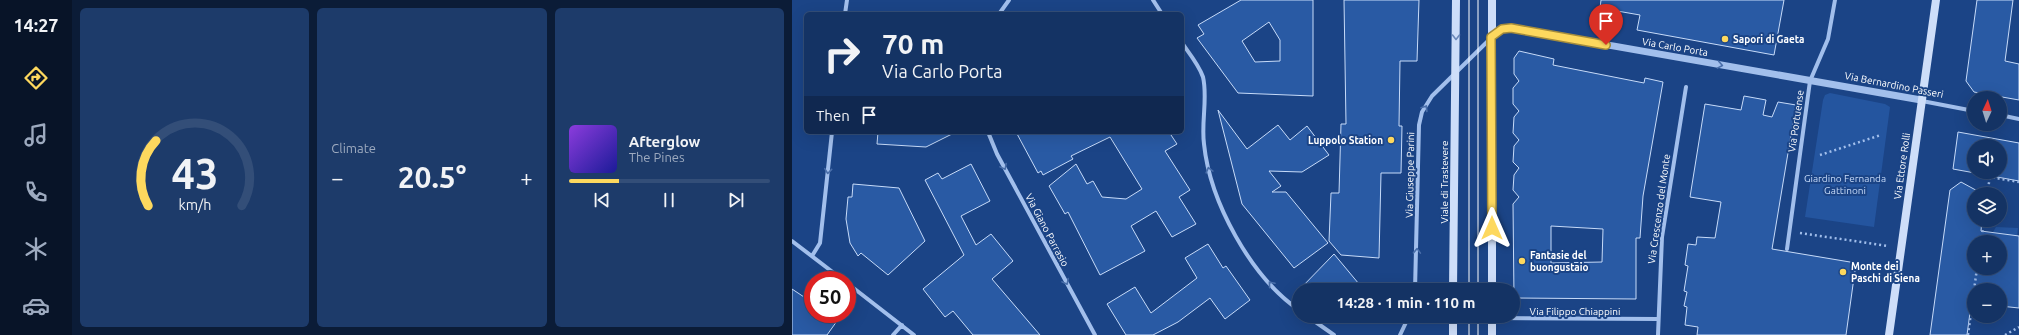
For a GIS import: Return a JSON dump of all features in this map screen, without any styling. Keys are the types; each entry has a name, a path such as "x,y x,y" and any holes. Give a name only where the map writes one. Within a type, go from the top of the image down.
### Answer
{"main road":[{"name":"Viale di Trastevere","path":"1453,283 1456,0"},
{"path":"1492,0 1492,283"},
{"name":"Via Ettore Rolli","path":"1889,335 1936,0"},
{"path":"1453,323 1453,335"},
{"path":"1492,323 1492,335"}],"street":[{"path":"846,12 847,0"},
{"path":"1000,12 1009,0"},
{"path":"1153,0 1161,12"},
{"name":"Via Portuense","path":"1787,248 1810,81 1828,39 1835,0"},
{"name":"Via Carlo Porta","path":"1491,37 1502,29 1511,28 1810,81"},
{"path":"1456,74 1491,37"},
{"path":"1184,46 1203,77 1204,146 1214,189 1219,201 1250,258 1275,289 1292,304"},
{"name":"Via Giuseppe Parini","path":"1415,283 1420,119 1422,112 1432,96 1456,74"},
{"name":"Via Bernardino Passeri","path":"1810,81 1967,110"},
{"name":"Via Crescenzo del Monte","path":"1658,335 1662,237 1686,87"},
{"path":"2007,116 2019,119"},
{"path":"812,256 820,243 832,134"},
{"name":"Via Giano Parrasio","path":"989,134 997,154 1095,335"},
{"path":"792,241 832,271"},
{"path":"856,290 914,335"},
{"name":"Via Filippo Chiappini","path":"1520,318 1658,320"},
{"path":"1318,323 1334,335"},
{"path":"1400,335 1406,323"},
{"path":"893,335 902,325"}],"path":[{"path":"1820,155 1881,135"},
{"path":"1989,187 1990,177 2019,182"},
{"path":"1790,232 1901,248"},
{"path":"1968,335 1976,275"},
{"path":"2005,335 2019,327"}],"green space":[{"name":"Giardino Fernanda Gattinoni","path":"1830,93 1885,104 1890,107 1874,227 1805,217 1823,100 1825,95"},
{"path":"1996,227 2018,228 2017,236 2009,235 2007,239 2007,235 1993,235"}],"building":[{"path":"1241,0 1313,0 1313,96 1238,93 1197,38 1204,34 1198,25","holes":["1269,22 1280,40 1280,61 1255,62 1242,41"]},
{"path":"1344,0 1419,0 1417,61 1400,61 1399,126 1402,126 1401,173 1381,173 1379,258 1341,255 1329,241 1331,193 1339,193 1341,124 1346,124"},
{"path":"1601,0 1784,0 1774,55 1637,30 1640,15 1600,8"},
{"path":"1977,0 2013,0 2005,61 2019,64 2019,100 2007,98 2007,91 1973,91 1966,81"},
{"path":"1519,51 1554,59 1553,65 1644,83 1645,78 1663,82 1643,196 1640,238 1636,238 1636,299 1520,298 1520,283 1514,283 1513,204 1519,197 1513,190 1514,175 1519,168 1513,162 1514,146 1519,140 1513,133 1514,117 1519,111 1513,104 1513,88 1519,81 1514,74 1514,58","holes":["1551,226 1603,229 1602,262 1551,263"]},
{"path":"1744,96 1766,100 1763,115 1772,117 1778,102 1796,105 1772,249 1856,263 1846,335 1697,335 1698,327 1685,325 1687,307 1684,306 1687,292 1684,291 1688,266 1685,265 1688,244 1696,245 1697,237 1715,238 1721,202 1690,197 1705,104 1741,110"},
{"path":"1218,110 1247,149 1278,125 1290,140 1307,126 1329,155 1302,172 1269,171 1281,186 1272,192 1286,192 1328,243 1294,268 1242,204"},
{"path":"1958,132 1997,139 1967,139 1967,172 1953,169"},
{"path":"878,134 952,134 926,147 877,144"},
{"path":"1017,134 1170,134 1177,144 1165,151 1190,190 1179,197 1196,224 1172,237 1156,211 1131,226 1145,251 1100,275 1068,212 1065,214 1049,186 1076,164 1087,184 1093,181 1102,197 1126,199 1142,189 1110,137 1071,156 1073,159 1043,175 1041,171 1038,173"},
{"path":"2007,141 2019,143 2019,181 2007,179"},
{"path":"971,164 990,201 961,216 976,245 991,234 1013,261 992,279 1040,335 973,335 953,311 945,317 923,289 964,255 925,180 938,173 942,179"},
{"path":"1961,182 1970,187 1967,187 1967,227 1981,227 1981,231 2019,236 2019,308 2007,307 2007,283 1967,283 1967,323 1969,323 1967,335 1930,335 1950,190"},
{"path":"853,184 899,188 925,241 888,275 861,253 858,256 850,243 846,219 848,197 852,197"},
{"path":"1208,244 1223,268 1226,266 1250,300 1225,319 1210,298 1178,322 1153,335 1126,335 1107,304 1135,287 1151,313 1197,278 1185,258"},
{"path":"1334,254 1358,283 1306,283"},
{"path":"792,289 804,297 804,323 836,323 827,335 792,335"}],"tram line":[{"path":"1469,0 1469,283"},
{"path":"1478,0 1478,283"},
{"path":"1469,323 1469,335"},
{"path":"1478,323 1478,335"}],"place":[{"name":"Sapori di Gaeta","path":"1725,39"},
{"name":"Luppolo Station","path":"1391,140"},
{"name":"Fantasie del buongustaio","path":"1522,261"},
{"name":"Monte dei Paschi di Siena","path":"1843,272"}],"route":[{"path":"1492,228 1491,37 1502,29 1511,28 1606,45"}]}
